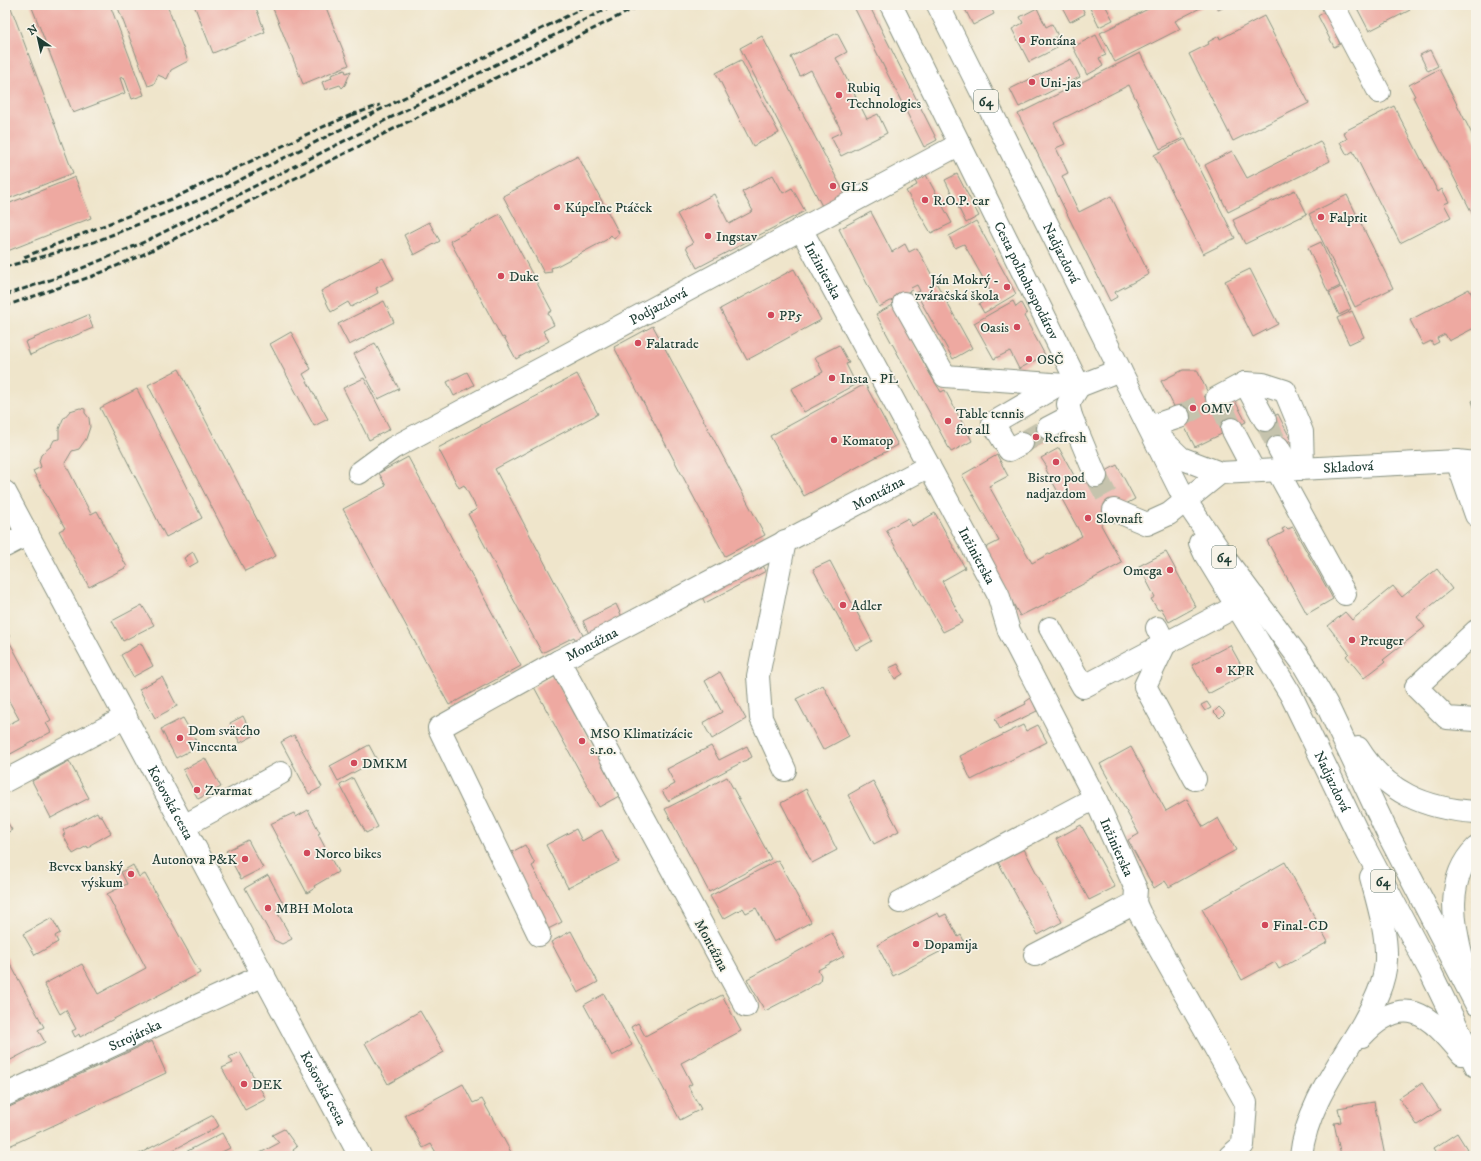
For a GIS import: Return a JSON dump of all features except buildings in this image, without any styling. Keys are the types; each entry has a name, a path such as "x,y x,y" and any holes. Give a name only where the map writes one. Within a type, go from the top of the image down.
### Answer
{"street":[{"name":"Cesta poľnohospodárov","path":"892,5 960,144 1068,385"},
{"name":"Nadjazdová","path":"938,5 1186,500 1204,554 1302,662 1326,703 1387,832 1476,1003"},
{"path":"1334,5 1379,92"},
{"name":"Podjazdová","path":"359,473 393,448 960,144"},
{"name":"Inžinierska","path":"801,229 998,594 1009,631 1096,798 1136,896 1140,914 1246,1103 1243,1145 1230,1156"},
{"path":"904,303 946,376 1068,385"},
{"path":"1015,447 993,423 1068,385 1120,370"},
{"path":"1215,402 1245,383 1263,384 1285,391 1302,432 1290,469"},
{"path":"1245,383 1265,420"},
{"path":"1068,385 1068,404 1071,416 1096,476"},
{"path":"1048,428 1071,416"},
{"path":"1149,427 1179,416"},
{"name":"Skladová","path":"1149,427 1181,458 1220,473 1466,462"},
{"path":"1232,429 1254,471"},
{"path":"1278,446 1290,469 1345,594"},
{"path":"1466,462 1476,515"},
{"name":"Montážna","path":"746,1006 559,661 929,466"},
{"path":"1114,510 1146,524 1169,514 1220,473"},
{"name":"Košovská cesta","path":"5,492 360,1156"},
{"path":"5,546 28,534"},
{"path":"785,541 758,676 761,718 785,770"},
{"name":"Nadjazdová","path":"1246,601 1361,840 1430,971 1476,1066"},
{"path":"1050,628 1083,687 1161,636 1246,601"},
{"path":"1476,631 1416,687 1447,718 1476,720"},
{"path":"1161,636 1146,686 1195,779"},
{"path":"539,935 439,728 559,661"},
{"path":"1326,703 1344,726 1361,753 1388,784 1414,799 1431,804 1476,812"},
{"path":"5,781 126,717"},
{"path":"184,826 281,773"},
{"path":"900,902 1096,798"},
{"path":"1301,1156 1302,1140 1311,1116 1374,1003 1383,981 1386,961 1386,941 1361,840"},
{"path":"1476,848 1466,860 1456,883 1454,913 1460,950 1476,1003"},
{"path":"1035,954 1136,896"},
{"name":"Strojárska","path":"5,1094 264,975"},
{"path":"1346,1053 1375,1022 1393,1013 1407,1010 1422,1016 1441,1030 1476,1071"}],"tunnel":[{"path":"1179,417 1207,402"},
{"path":"1222,407 1232,429"},
{"path":"1265,420 1278,447"},
{"path":"1022,443 1048,428"},
{"path":"1096,476 1114,510"}],"railway":[{"path":"5,267 94,242 204,198 589,5"},
{"path":"5,295 68,274 142,243 614,5"},
{"path":"5,306 93,276 142,255 641,5"},
{"path":"352,115 380,105"},
{"path":"24,257 176,197 318,129 356,113"}],"place":[{"name":"Fontána","path":"1022,40"},
{"name":"Uni-jas","path":"1032,82"},
{"name":"Rubiq Technologies","path":"839,95"},
{"name":"GLS","path":"833,186"},
{"name":"R.O.P. car","path":"925,200"},
{"name":"Kúpeľne Ptáček","path":"557,207"},
{"name":"Falprit","path":"1321,217"},
{"name":"Ingstav","path":"708,236"},
{"name":"Duke","path":"501,276"},
{"name":"Ján Mokrý - zváračská škola","path":"1007,287"},
{"name":"PP5","path":"771,315"},
{"name":"Oasis","path":"1017,327"},
{"name":"Falatrade","path":"638,343"},
{"name":"OSČ","path":"1029,359"},
{"name":"Insta - PL","path":"832,378"},
{"name":"OMV","path":"1193,408"},
{"name":"Table tennis for all","path":"948,421"},
{"name":"Refresh","path":"1036,437"},
{"name":"Komatop","path":"834,440"},
{"name":"Bistro pod nadjazdom","path":"1056,462"},
{"name":"Slovnaft","path":"1088,518"},
{"name":"Omega","path":"1170,570"},
{"name":"Adler","path":"843,605"},
{"name":"Preuger","path":"1352,640"},
{"name":"KPR","path":"1219,670"},
{"name":"Dom svätého Vincenta","path":"180,738"},
{"name":"MSO Klimatizácie s.r.o.","path":"582,741"},
{"name":"DMKM","path":"354,763"},
{"name":"Zvarmat","path":"197,790"},
{"name":"Norco bikes","path":"307,853"},
{"name":"Autonova P&K","path":"245,859"},
{"name":"Bevex banský výskum","path":"131,874"},
{"name":"MBH Molota","path":"268,908"},
{"name":"Final-CD","path":"1265,925"},
{"name":"Dopamija","path":"916,944"},
{"name":"DEK","path":"244,1084"}]}
